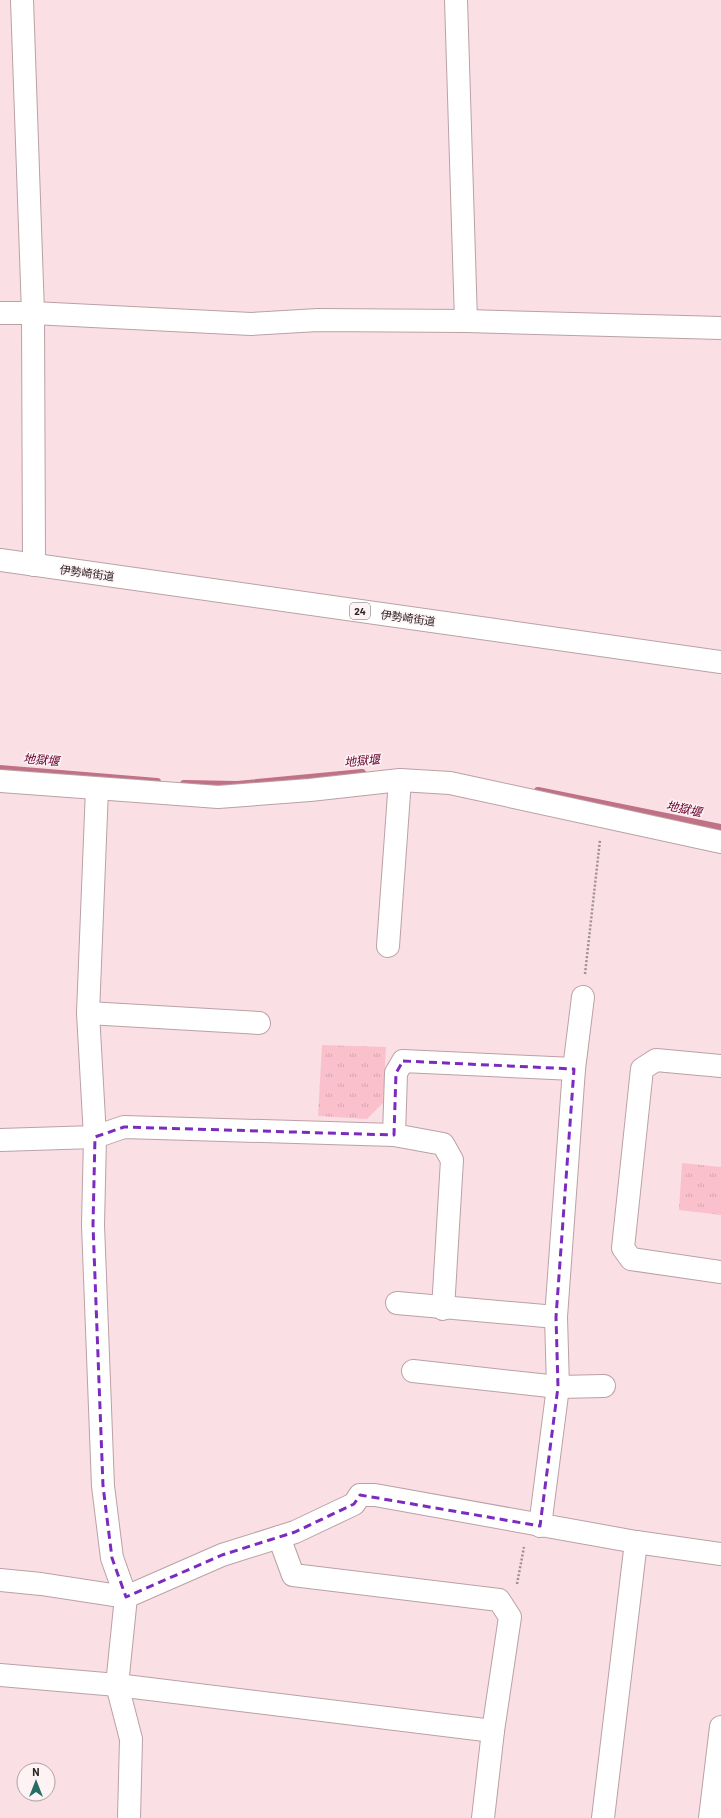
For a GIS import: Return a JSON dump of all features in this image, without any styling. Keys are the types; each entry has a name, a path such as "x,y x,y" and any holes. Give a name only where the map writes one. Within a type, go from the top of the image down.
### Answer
{"street":[{"path":"22,0 33,313 34,565"},
{"path":"456,0 466,321"},
{"path":"0,313 33,313 251,324 318,320 466,321 721,328"},
{"name":"伊勢崎街道","path":"0,560 721,662"},
{"path":"388,946 400,780"},
{"path":"0,781 96,790 218,797 310,790 400,780 450,783 721,842"},
{"path":"96,790 88,1013 95,1137 93,1225 103,1486 112,1558 126,1597 117,1685 131,1739 128,1818"},
{"path":"534,1524 558,1387 556,1317 574,1069 583,997"},
{"path":"88,1013 258,1023"},
{"path":"721,1066 656,1060 642,1069 623,1248 630,1259 721,1272"},
{"path":"394,1135 396,1073 403,1061 574,1069"},
{"path":"0,1140 95,1137 124,1127 394,1135 443,1144 452,1160 443,1309"},
{"path":"397,1303 443,1309 556,1317"},
{"path":"413,1371 558,1387 604,1386"},
{"path":"0,1580 41,1584 126,1597 222,1555 295,1532 354,1504 360,1496 375,1496 636,1542 721,1554"},
{"path":"279,1537 293,1575 499,1600 510,1617 493,1731 483,1818"},
{"path":"603,1818 636,1542"},
{"path":"0,1675 117,1685 493,1731"},
{"path":"710,1818 721,1727"}],"path":[{"path":"583,997 603,817"},
{"path":"503,1606 515,1599 534,1524"}],"highlighted area":[{"path":"403,1061 574,1069 556,1317 558,1387 540,1526 360,1495 354,1504 295,1532 222,1555 126,1597 112,1558 103,1486 93,1225 95,1137 124,1127 394,1135 396,1073"}],"green space":[{"path":"322,1045 386,1047 383,1103 367,1119 318,1116"},
{"path":"682,1163 721,1167 721,1215 679,1210"}],"waterway":[{"name":"地獄堰","path":"0,769 157,782"},
{"name":"地獄堰","path":"184,784 237,785 362,773"},
{"name":"地獄堰","path":"538,791 721,828"}]}
